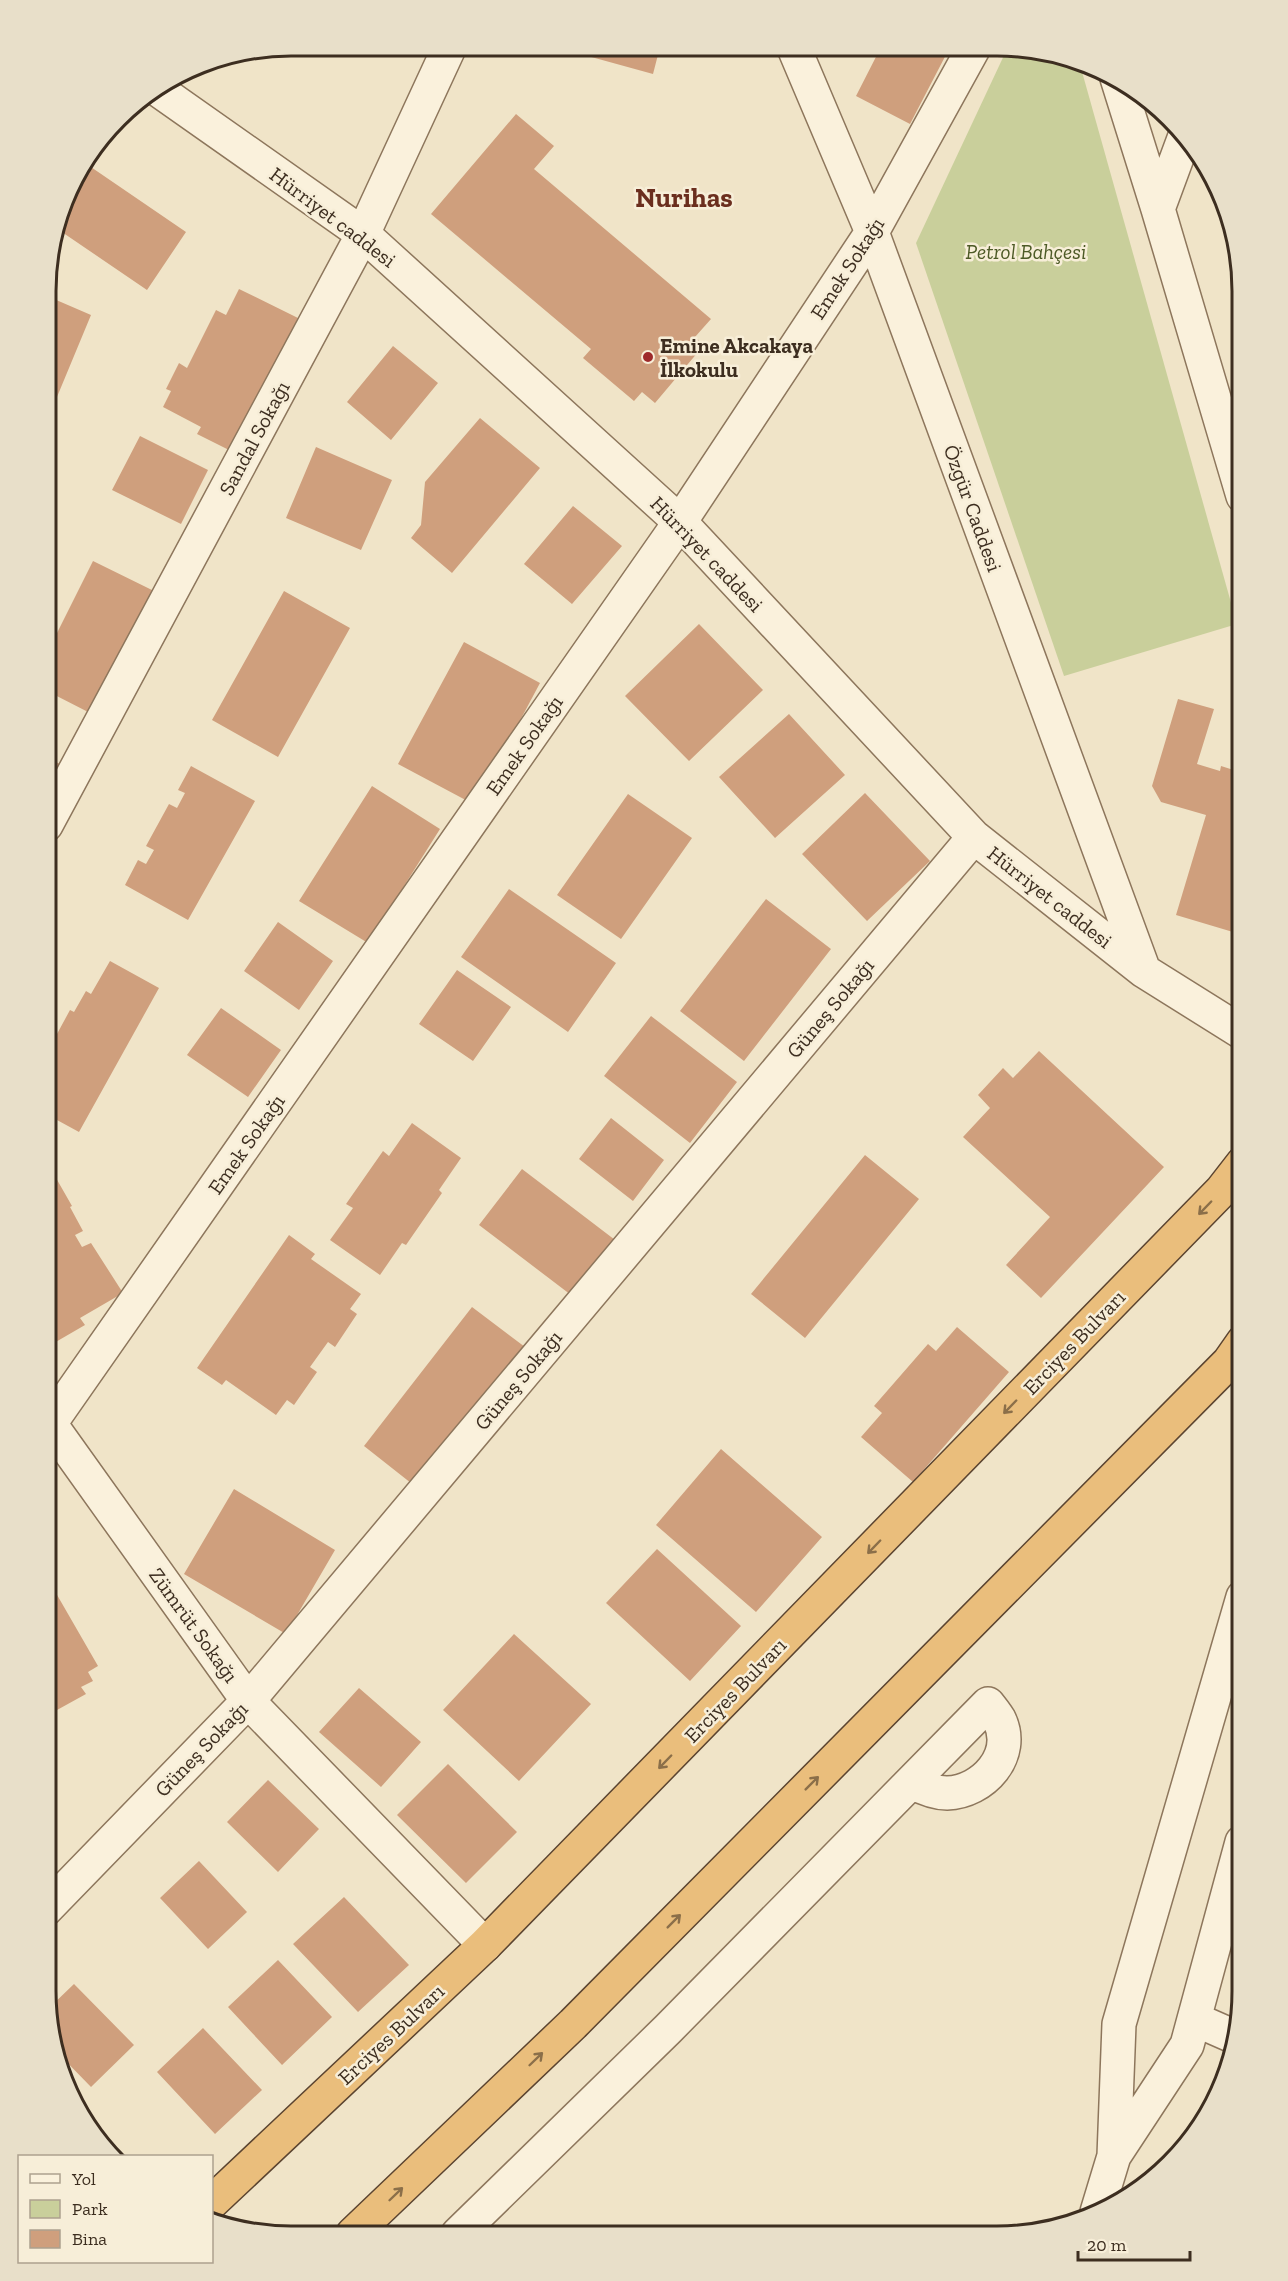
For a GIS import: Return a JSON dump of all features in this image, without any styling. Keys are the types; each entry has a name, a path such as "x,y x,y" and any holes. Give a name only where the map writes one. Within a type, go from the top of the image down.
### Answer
{"highway":[{"name":"Erciyes Bulvarı","path":"213,2201 485,1945 1232,1177"},
{"path":"361,2226 581,2015 1232,1358"}],"street":[{"name":"Sandal Sokağı","path":"56,806 363,234 445,56"},
{"name":"Özgür Caddesi","path":"797,56 872,232 1144,971"},
{"name":"Emek Sokağı","path":"56,1410 680,522 872,232 968,56"},
{"path":"1121,91 1232,459"},
{"name":"Hürriyet caddesi","path":"164,93 363,234 680,522 974,837 1144,971 1232,1026"},
{"path":"1158,209 1182,145"},
{"name":"Güneş Sokağı","path":"56,1899 248,1701 974,837"},
{"name":"Zümrüt Sokağı","path":"56,1432 248,1701 485,1945"},
{"path":"1100,2201 1114,2156 1119,2024 1232,1635"},
{"path":"466,2226 668,2029 912,1782"},
{"path":"1114,2156 1187,2044 1232,1879"},
{"path":"1194,2019 1228,2034"}],"green space":[{"name":"Petrol Bahçesi","path":"1004,56 1043,60 1082,71 1232,606 1232,626 1064,676 916,243"}],"building":[{"path":"588,56 658,56 653,74"},
{"path":"876,56 945,56 910,124 856,96"},
{"path":"516,114 554,146 534,169 711,319 695,337 704,345 655,403 642,392 634,401 583,358 591,349 431,214"},
{"path":"91,167 186,232 147,290 63,233 73,201"},
{"path":"239,289 298,318 231,451 197,434 201,427 163,407 171,391 166,389 179,363 187,368 216,310 226,315"},
{"path":"56,300 91,315 56,399"},
{"path":"393,346 438,383 391,440 347,402"},
{"path":"480,418 540,468 452,573 411,538 421,525 425,482"},
{"path":"140,436 208,470 181,524 112,490"},
{"path":"316,447 392,480 361,550 286,518"},
{"path":"573,506 622,546 572,604 524,564"},
{"path":"93,561 154,591 92,714 56,696 56,635"},
{"path":"284,591 350,628 278,757 212,720"},
{"path":"699,624 763,690 689,761 625,696"},
{"path":"464,642 540,683 475,805 398,764"},
{"path":"1178,699 1214,709 1197,764 1220,771 1221,766 1232,770 1232,932 1176,915 1206,815 1161,802 1152,786"},
{"path":"789,714 845,775 775,838 719,777"},
{"path":"191,766 255,801 188,920 125,885 138,860 146,864 154,850 146,846 169,804 177,808 185,793 178,790"},
{"path":"372,786 440,829 368,943 299,901"},
{"path":"865,793 930,861 867,921 802,854"},
{"path":"628,794 692,838 621,939 557,895"},
{"path":"509,889 616,963 568,1032 461,957"},
{"path":"766,899 831,949 744,1061 680,1011"},
{"path":"278,922 333,961 299,1010 244,971"},
{"path":"110,961 159,988 79,1132 56,1119 56,1036 70,1010 74,1012 86,991 91,994"},
{"path":"457,970 511,1007 473,1061 419,1024"},
{"path":"221,1008 281,1050 248,1097 187,1055"},
{"path":"651,1016 737,1082 690,1143 604,1076"},
{"path":"1039,1051 1164,1167 1041,1298 1006,1265 1050,1217 963,1137 990,1108 978,1095 1003,1068 1013,1078"},
{"path":"611,1118 664,1160 633,1201 579,1159"},
{"path":"412,1123 461,1158 439,1190 442,1193 406,1245 402,1243 380,1275 330,1240 353,1208 346,1204 383,1151 389,1156"},
{"path":"865,1155 919,1199 805,1338 751,1294"},
{"path":"522,1169 619,1243 575,1298 479,1225"},
{"path":"56,1178 83,1231 75,1235 82,1247 91,1243 123,1293 80,1318 85,1325 56,1342"},
{"path":"289,1235 315,1254 311,1259 361,1294 350,1309 357,1314 335,1347 328,1342 310,1367 317,1372 294,1405 287,1400 276,1415 226,1380 222,1385 197,1368"},
{"path":"472,1307 525,1347 416,1487 364,1446"},
{"path":"957,1327 1009,1372 913,1482 861,1437 882,1413 874,1406 928,1344 936,1351"},
{"path":"721,1449 822,1537 756,1612 656,1525"},
{"path":"234,1489 335,1550 286,1634 184,1574"},
{"path":"657,1549 741,1626 690,1681 606,1603"},
{"path":"56,1593 98,1666 88,1672 93,1681 81,1687 86,1694 57,1710"},
{"path":"514,1634 591,1704 519,1781 443,1710"},
{"path":"359,1688 421,1742 381,1787 319,1732"},
{"path":"448,1764 517,1832 466,1883 397,1815"},
{"path":"268,1780 319,1829 278,1872 227,1822"},
{"path":"199,1861 247,1912 208,1949 160,1898"},
{"path":"344,1897 409,1965 358,2012 293,1944"},
{"path":"278,1960 332,2017 282,2065 228,2007"},
{"path":"74,1984 134,2045 91,2087 67,2062 60,2036 56,2001"},
{"path":"203,2028 262,2090 215,2134 157,2072"}],"place":[{"name":"Emine Akcakaya İlkokulu","path":"648,357"}],"district":[{"name":"Nurihas","path":"684,198"}]}
